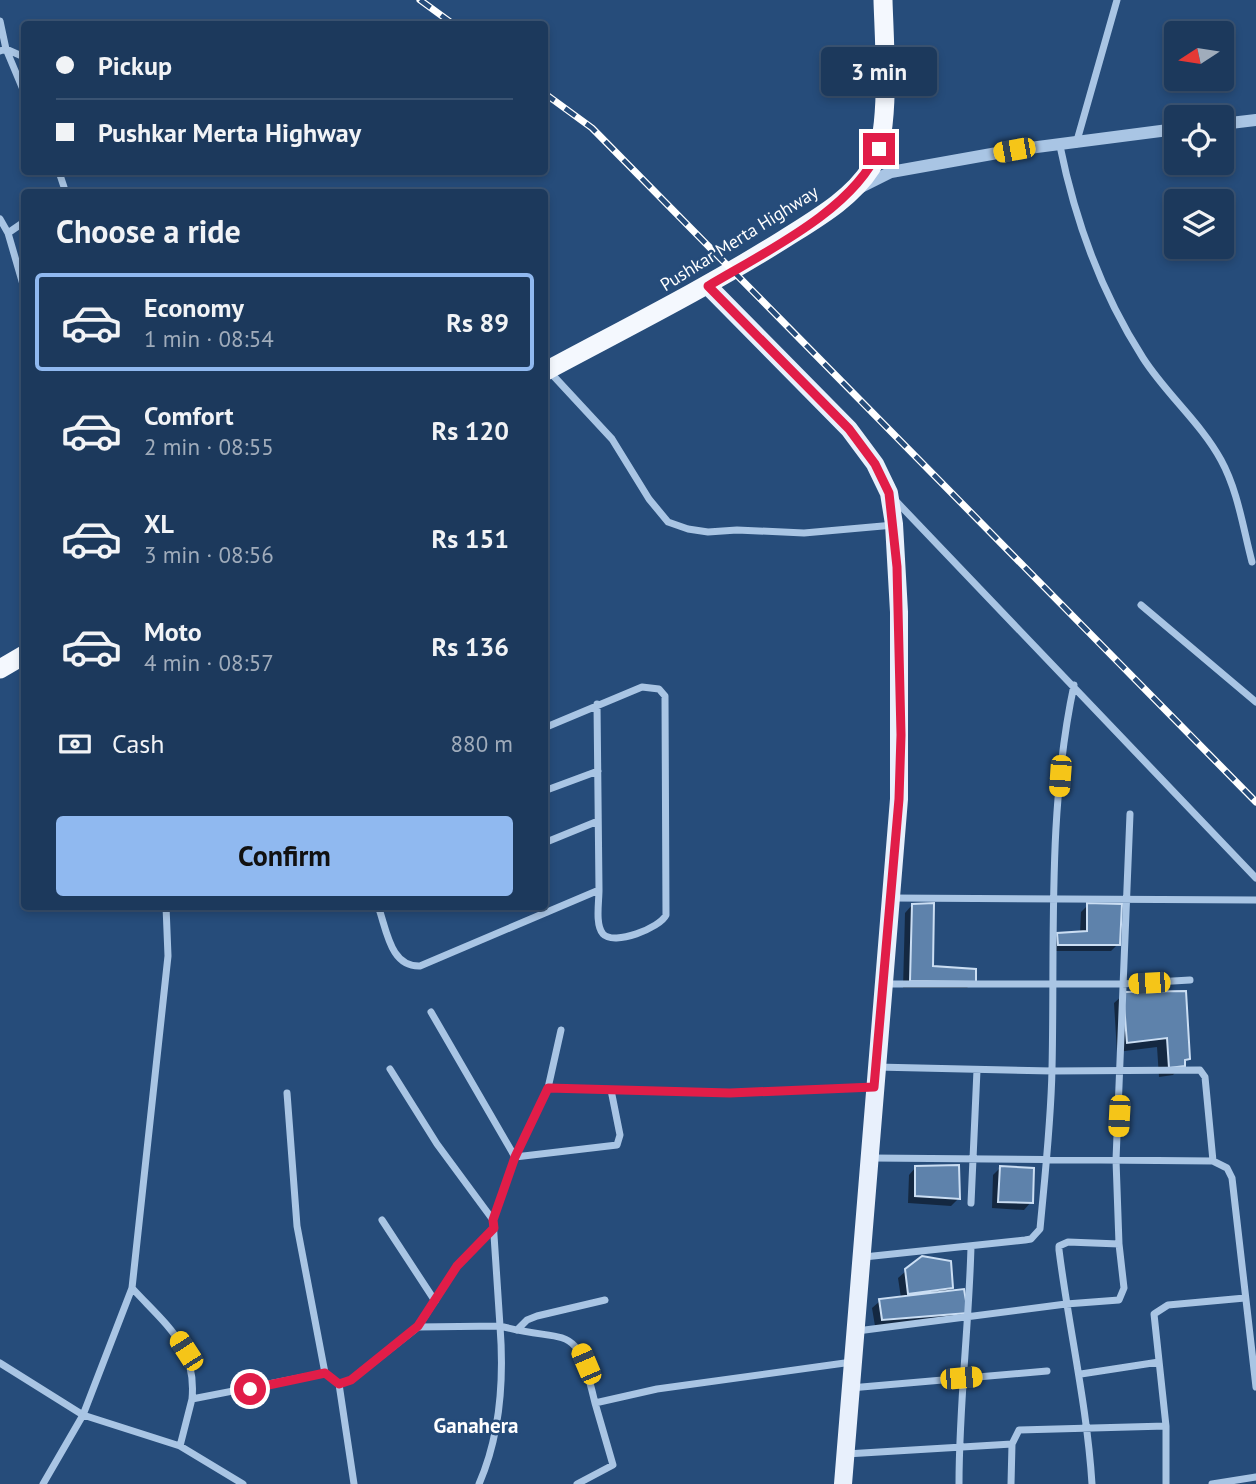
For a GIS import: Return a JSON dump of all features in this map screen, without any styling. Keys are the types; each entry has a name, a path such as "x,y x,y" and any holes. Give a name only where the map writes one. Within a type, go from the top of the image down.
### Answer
{"highway":[{"name":"Pushkar Merta Highway","path":"548,370 708,286 814,220 848,194 872,168 879,149 884,96 883,0"},
{"path":"0,669 21,657"}],"main road":[{"path":"708,286 849,429 875,464 889,493 894,524 901,735 843,1484"}],"street":[{"path":"1076,145 1117,0"},
{"path":"0,21 3,50 21,86"},
{"path":"3,50 21,56"},
{"path":"1234,123 1256,120"},
{"path":"848,194 891,172 1014,150 1076,145 1164,132"},
{"path":"1060,146 1071,203 1105,287 1144,360 1221,460 1236,495 1252,562"},
{"path":"0,219 8,233 21,278"},
{"path":"8,233 21,224"},
{"path":"548,373 612,439 649,499 668,522 708,532 737,530 804,533 894,524"},
{"path":"889,493 1256,878"},
{"path":"1141,605 1256,702"},
{"path":"859,1257 1025,1240 1036,1235 1040,1228 1052,1072 1053,899 1063,738 1074,685"},
{"path":"548,726 597,704 642,687 659,689 665,696 666,915 658,926 616,939 608,937 600,928 597,704"},
{"path":"548,789 597,771"},
{"path":"853,1331 1066,1304 1111,1302 1123,1296 1116,1160 1130,814"},
{"path":"548,841 598,821"},
{"path":"378,910 397,958 410,966 421,966 599,890"},
{"path":"890,898 1256,900"},
{"path":"43,1484 83,1415 132,1288 168,956 166,910"},
{"path":"883,984 1053,985 1190,980"},
{"path":"431,1012 515,1157"},
{"path":"479,1484 489,1460 502,1374 493,1224 515,1157 548,1088 561,1030"},
{"path":"876,1067 1052,1072 1194,1070 1204,1073 1213,1161"},
{"path":"390,1069 437,1144 493,1224"},
{"path":"971,1203 977,1070"},
{"path":"548,1088 730,1093 874,1087"},
{"path":"515,1157 617,1145 620,1135 611,1090"},
{"path":"287,1093 297,1226 325,1373 339,1384 354,1484"},
{"path":"868,1158 1213,1161 1227,1168 1232,1178 1256,1387"},
{"path":"382,1220 435,1301"},
{"path":"339,1384 351,1380 418,1326 457,1266 493,1224"},
{"path":"1093,1484 1081,1374 1066,1304 1059,1245 1068,1242 1119,1244"},
{"path":"959,1484 961,1378 969,1317 971,1246"},
{"path":"132,1288 176,1335 186,1351 194,1380 180,1446"},
{"path":"1166,1484 1166,1426 1154,1314 1160,1307 1245,1298"},
{"path":"517,1330 527,1320 537,1316 606,1300"},
{"path":"418,1326 500,1326 559,1335 579,1349 613,1465 577,1484"},
{"path":"595,1403 657,1389 852,1362"},
{"path":"1081,1374 1159,1362"},
{"path":"0,1363 83,1415 180,1446 243,1484"},
{"path":"850,1388 1047,1371"},
{"path":"192,1399 325,1373"},
{"path":"1011,1484 1013,1436 1026,1428 1088,1430 1166,1426"},
{"path":"845,1454 1012,1444"},
{"path":"1212,1484 1256,1478"}],"building":[{"path":"934,903 933,966 976,969 976,982 910,981 912,904"},
{"path":"1087,903 1122,904 1120,945 1058,945 1057,933 1087,931"},
{"path":"1186,991 1190,1059 1185,1060 1185,1066 1169,1068 1167,1038 1127,1043 1123,992"},
{"path":"959,1165 960,1199 915,1196 915,1166"},
{"path":"1000,1166 1034,1168 1033,1203 998,1202"},
{"path":"922,1256 951,1261 953,1288 908,1294 905,1269"},
{"path":"964,1289 968,1313 882,1320 879,1299"}],"railway":[{"path":"420,0 449,21"},
{"path":"548,96 592,128 1256,802"}],"district":[{"name":"Ganahera","path":"476,1425"}],"route":[{"path":"250,1389 325,1373 333,1382 339,1384 351,1380 418,1326 457,1266 494,1228 493,1220 515,1157 548,1088 730,1093 874,1087 899,799 901,735 897,567 889,493 875,464 849,429 708,286 814,220 848,194 872,168 879,149"}]}
